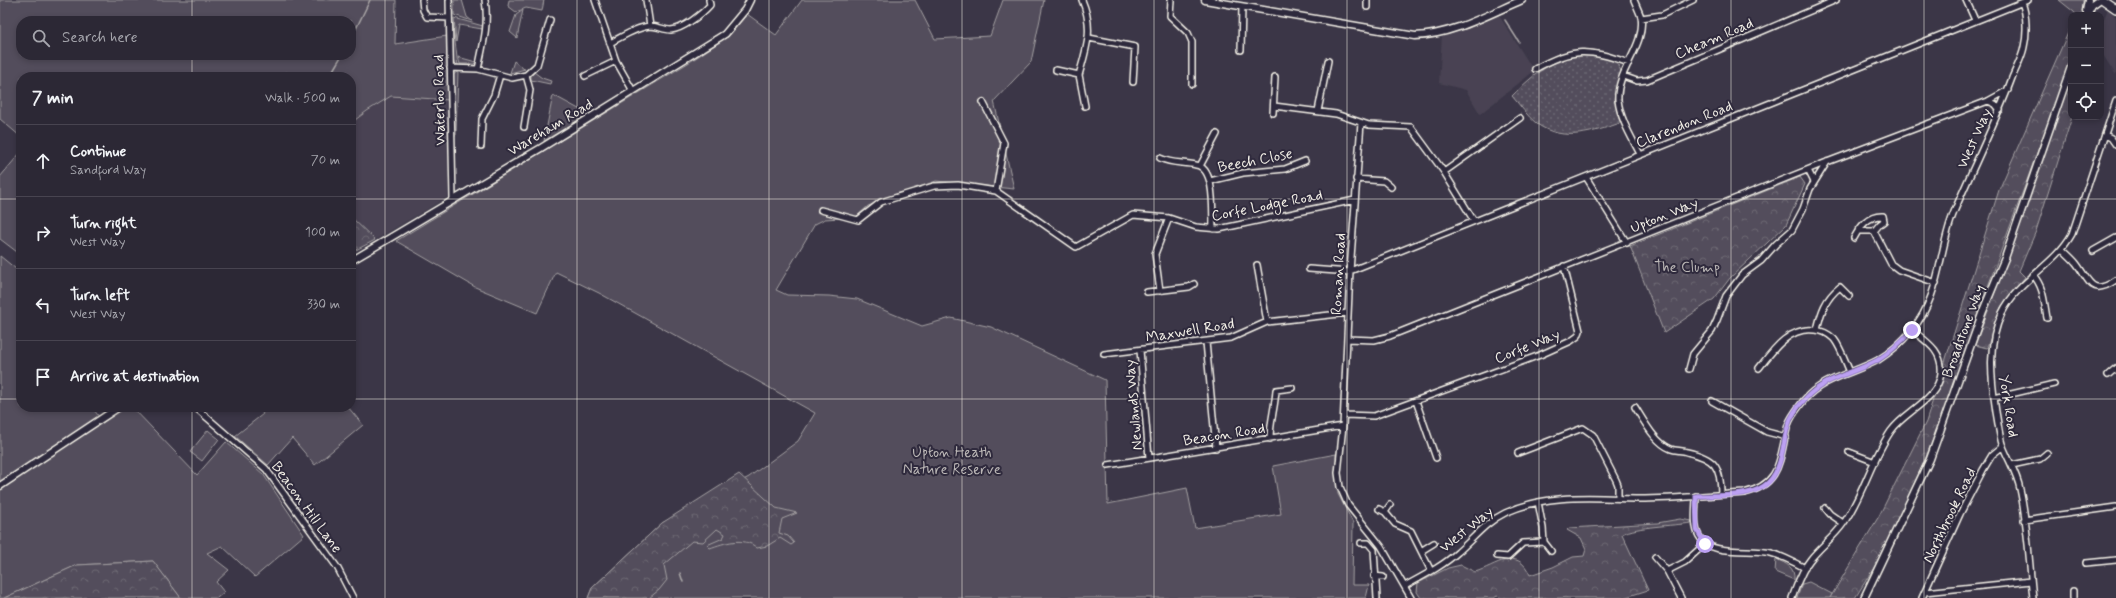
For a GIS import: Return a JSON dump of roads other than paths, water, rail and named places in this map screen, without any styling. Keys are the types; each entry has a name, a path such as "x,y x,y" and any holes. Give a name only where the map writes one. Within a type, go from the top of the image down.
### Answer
{"main road":[{"path":"2103,0 2116,9"}],"street":[{"path":"422,0 423,10 427,17 449,18"},
{"name":"Waterloo Road","path":"449,0 453,200"},
{"path":"478,69 485,37 488,13 485,0"},
{"path":"595,0 616,62 633,91"},
{"path":"646,0 650,26"},
{"path":"610,43 637,29 650,26 670,30 678,29 706,10 710,5 709,0"},
{"name":"Wareham Road","path":"356,259 725,34 745,10 750,0"},
{"path":"1082,0 1088,13 1089,38 1079,75 1085,106"},
{"path":"1171,0 1170,16 1188,33 1192,42 1192,84"},
{"path":"1205,0 1415,36 1436,33 1461,25 1522,0"},
{"path":"1367,0 1367,7"},
{"path":"1634,0 1641,18 1638,40 1623,76 1618,100 1622,116 1640,154"},
{"path":"1641,18 1668,12 1693,0"},
{"name":"Cheam Road","path":"1623,76 1637,81 1647,80 1836,0"},
{"path":"1966,0 1975,20"},
{"name":"Clarendon Road","path":"1350,271 2028,0"},
{"path":"2086,12 2088,0"},
{"path":"2088,12 2092,5 2099,0"},
{"name":"West Way","path":"1405,586 1431,571 1458,552 1479,531 1494,519 1513,510 1538,502 1583,497 1638,498 1744,493 1758,490 1766,485 1777,470 1791,419 1806,398 1815,389 1891,351 1912,330 1924,314 1936,283 1951,222 2000,110 2024,47 2025,11 2022,3"},
{"path":"1241,50 1242,7"},
{"path":"450,68 478,69 512,78 526,75 537,65 550,20"},
{"path":"1089,38 1135,47 1133,82"},
{"path":"1535,68 1556,58 1581,52 1601,54 1628,63"},
{"path":"1318,111 1328,61"},
{"path":"585,76 616,62"},
{"path":"1056,70 1079,75"},
{"path":"481,146 482,119 494,95 500,75"},
{"path":"524,127 530,90 526,75"},
{"name":"Broadstone Way","path":"1864,598 1930,459 1983,311 2008,250 2068,76"},
{"path":"1273,113 1275,77"},
{"name":"Upton Way","path":"1347,339 1374,340 1390,336 1564,266 1627,243 1827,162 1988,101 2008,90"},
{"path":"1988,101 1995,104 2000,110"},
{"name":"York Road","path":"2033,598 2019,483 2003,446 1994,398 1991,358 1995,330 2003,312 2016,292 2062,249 2076,226 2116,101"},
{"path":"983,102 1004,143 996,190"},
{"path":"1274,106 1336,114 1362,124 1411,127 1444,172 1474,221"},
{"path":"1444,172 1520,118"},
{"name":"Roman Road","path":"1362,124 1356,179 1350,271 1344,415 1338,473 1341,490 1348,505 1381,546 1411,598"},
{"name":"Beech Close","path":"1200,166 1217,134"},
{"path":"2105,135 2111,138 2116,145"},
{"name":"Beech Close","path":"1160,158 1170,163 1200,166 1208,173 1210,181 1213,229"},
{"name":"Beech Close","path":"1210,181 1243,173 1285,168 1305,161"},
{"path":"1689,369 1693,354 1712,331 1726,296 1742,275 1761,261 1776,244 1792,230 1814,182 1827,162"},
{"path":"1808,170 1814,182"},
{"path":"1586,177 1627,243"},
{"path":"1356,179 1384,181 1391,187"},
{"name":"Corfe Lodge Road","path":"821,210 858,220 881,202 934,186 958,185 996,190 1076,247 1133,215 1169,218 1196,227 1213,229 1263,221 1355,200"},
{"path":"1854,238 1858,231 1867,221 1874,217 1883,216 1884,221 1874,231 1858,231"},
{"path":"1160,290 1155,254 1169,218"},
{"path":"1874,231 1891,264 1914,277 1936,283"},
{"path":"2093,251 2116,238"},
{"path":"2062,249 2075,262 2088,283 2093,287 2104,287 2116,280"},
{"path":"1257,265 1267,322"},
{"name":"Corfe Way","path":"1344,415 1374,416 1540,355 1578,336 1580,331 1564,266"},
{"path":"1308,269 1350,271"},
{"path":"2033,275 2042,288 2047,318"},
{"path":"1147,292 1189,287 1194,284"},
{"path":"1817,330 1821,311 1830,295 1840,287 1848,296"},
{"name":"Maxwell Road","path":"1104,354 1231,338 1267,322 1348,313"},
{"path":"1759,368 1779,343 1791,334 1806,329 1817,330 1833,338 1850,372"},
{"path":"1792,598 1801,574 1809,561 1844,523 1883,444 1897,424 1928,398 1938,383 1941,373 1940,356 1936,350 1912,330"},
{"path":"1206,342 1216,448"},
{"name":"Newlands Way","path":"1140,350 1149,458"},
{"path":"2108,375 2116,368"},
{"path":"1994,398 2054,384"},
{"path":"1270,439 1270,421 1274,410 1276,390 1292,388"},
{"path":"1416,401 1436,458"},
{"path":"1711,401 1767,432 1786,437"},
{"path":"1635,408 1653,433 1667,446 1672,449 1698,455 1712,461 1719,473 1721,494"},
{"path":"0,486 111,412"},
{"name":"Beacon Hill Lane","path":"201,412 266,469 336,567 353,598"},
{"name":"Beacon Road","path":"1108,465 1343,426"},
{"path":"1518,453 1583,428 1594,435 1618,485 1618,497"},
{"name":"Northbrook Road","path":"1922,598 1960,514 1992,455 2003,446"},
{"path":"1849,452 1875,462"},
{"path":"2012,466 2040,459 2047,453"},
{"path":"1696,496 1697,530 1705,544 1712,547 1726,549 1770,553 1805,568"},
{"path":"1538,502 1544,542 1551,551"},
{"path":"1385,512 1390,505"},
{"path":"2024,520 2116,507"},
{"path":"1825,508 1830,514 1844,523"},
{"path":"1379,509 1385,512 1395,524 1411,531 1431,571"},
{"path":"1497,556 1508,557 1525,543 1544,542"},
{"path":"1361,543 1368,543 1374,550 1374,576 1377,598"},
{"path":"1421,551 1434,543"},
{"path":"1667,571 1685,562 1705,544"},
{"path":"1655,557 1667,571 1681,598"},
{"path":"2086,563 2116,560"},
{"path":"1374,576 1383,576"},
{"path":"1925,592 2031,581"},
{"path":"2073,591 2073,598"}],"waterway":[{"path":"356,29 370,0"},
{"path":"1505,20 1519,42"},
{"path":"332,72 339,60"},
{"path":"680,573 683,582"}],"park label":[{"name":"The Clump","path":"1687,267"},
{"name":"Upton Heath Nature Reserve","path":"952,460"}]}
